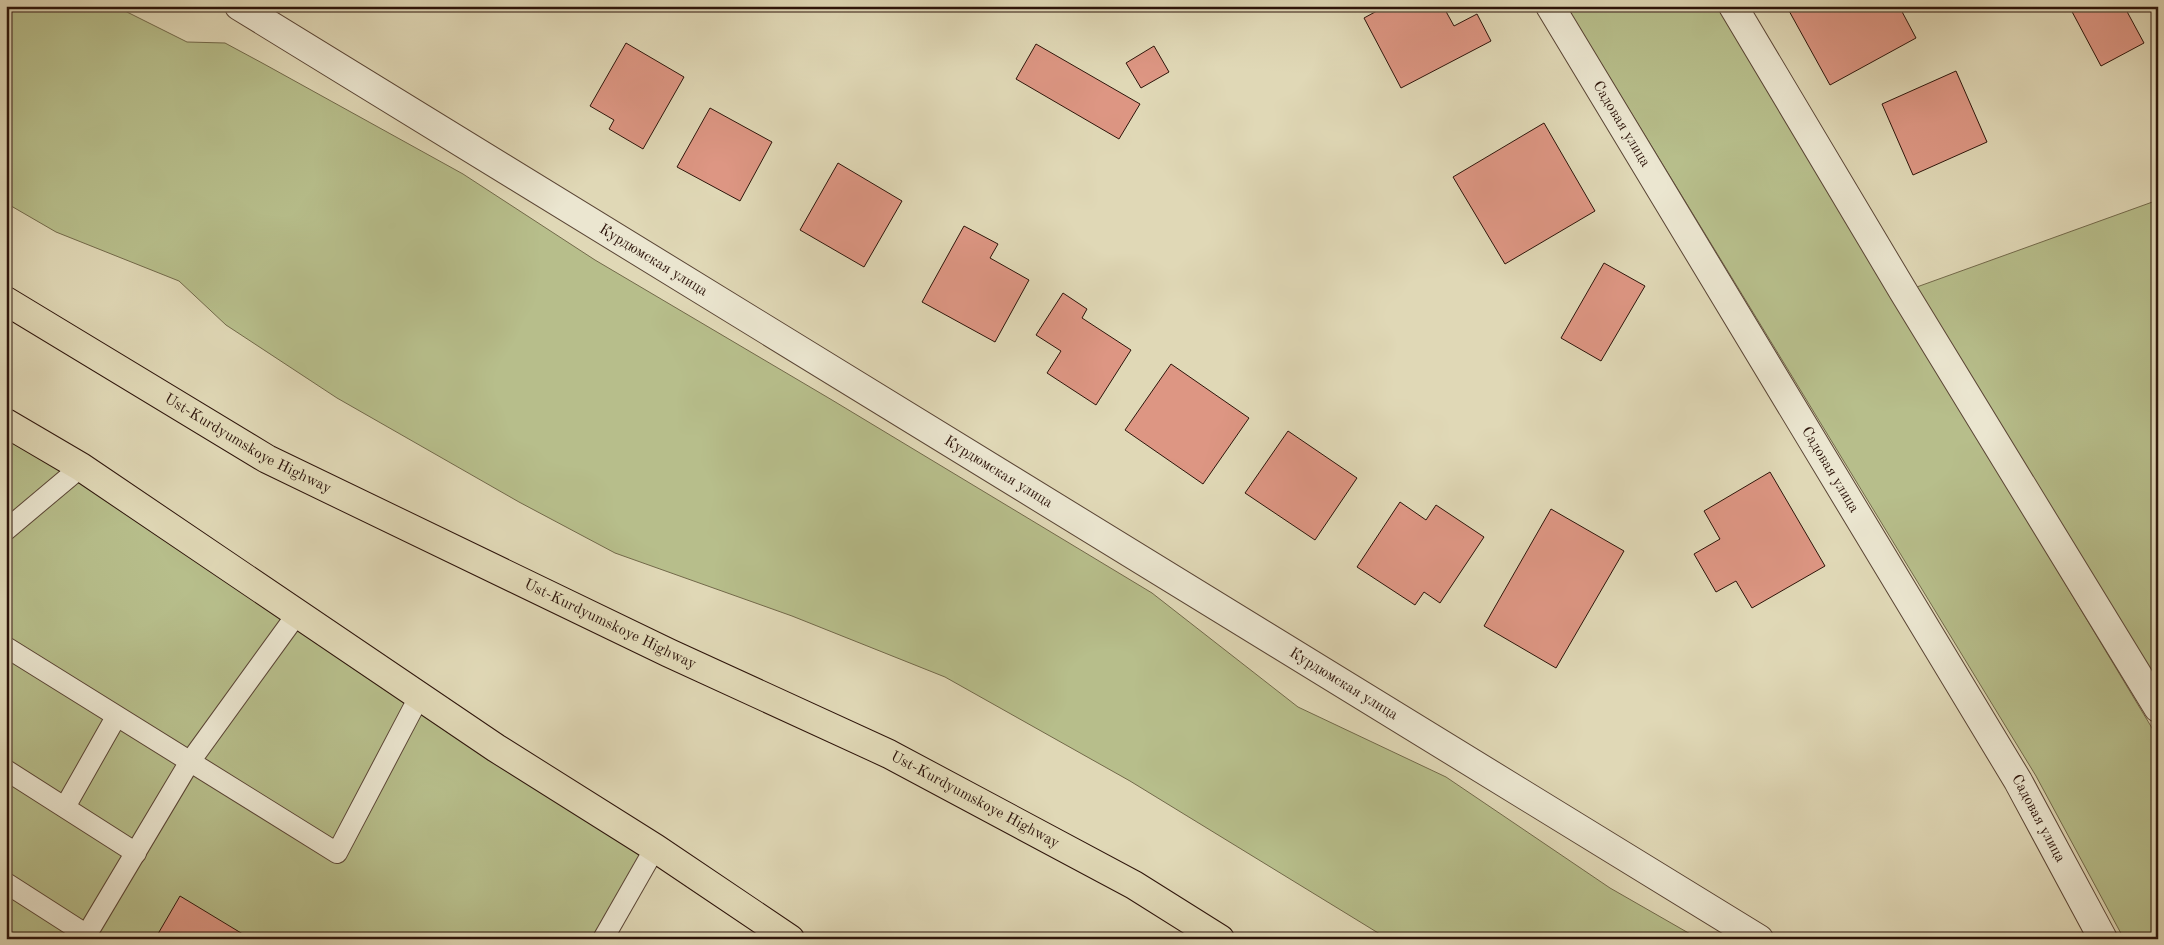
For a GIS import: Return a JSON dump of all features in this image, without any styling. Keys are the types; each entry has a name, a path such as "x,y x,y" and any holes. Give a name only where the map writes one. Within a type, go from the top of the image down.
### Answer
{"main road":[{"name":"Ust-Kurdyumskoye Highway","path":"6,301 267,459 669,653 889,754 1134,885 1220,939"},
{"path":"6,423 81,467 545,781 655,848 790,939"}],"street":[{"name":"Курдюмская улица","path":"239,6 1759,939"},
{"name":"Садовая улица","path":"1550,6 2018,781 2103,939"},
{"path":"1733,6 1908,299 2158,708"}],"lane":[{"path":"6,530 81,467"},
{"path":"6,883 86,937 190,763 297,614"},
{"path":"6,647 337,853 419,697"},
{"path":"64,807 116,717"},
{"path":"6,770 136,853"},
{"path":"603,939 655,848"}],"green space":[{"path":"6,6 115,6 187,42 225,43 264,64 463,174 595,260 1152,593 1298,707 1446,777 1610,888 1699,939 1388,939 1130,781 945,677 792,616 615,553 519,502 337,398 226,325 179,281 56,232 6,203"},
{"path":"1566,6 1718,6 2158,738 2158,939 2124,939 2036,776"},
{"path":"2158,200 2158,682 1914,288"},
{"path":"6,433 655,848 603,939 6,939"}],"building":[{"path":"1386,6 1443,6 1454,26 1477,14 1491,41 1401,88 1364,18"},
{"path":"1793,6 1899,6 1916,38 1830,85 1788,9"},
{"path":"2069,6 2124,6 2144,43 2101,66"},
{"path":"626,43 684,77 643,149 609,129 614,120 590,106"},
{"path":"1036,44 1140,104 1119,139 1016,79"},
{"path":"1154,46 1169,72 1141,88 1126,63"},
{"path":"1956,71 1987,142 1913,175 1882,104"},
{"path":"710,108 772,142 740,201 677,167"},
{"path":"1544,123 1595,211 1505,264 1453,177"},
{"path":"838,163 902,201 864,267 800,230"},
{"path":"964,226 998,244 990,258 1029,280 995,342 922,302"},
{"path":"1604,263 1645,286 1601,361 1561,338"},
{"path":"1063,293 1087,309 1082,318 1131,350 1096,405 1047,373 1061,351 1036,335"},
{"path":"1171,364 1249,418 1203,484 1125,430"},
{"path":"1288,431 1357,478 1315,540 1245,493"},
{"path":"1770,472 1825,566 1752,608 1736,581 1716,592 1694,554 1720,539 1704,511"},
{"path":"1400,502 1426,520 1436,505 1484,537 1440,603 1424,592 1415,605 1357,567"},
{"path":"1551,509 1624,551 1556,668 1484,626"},
{"path":"180,896 251,939 155,939"}]}
